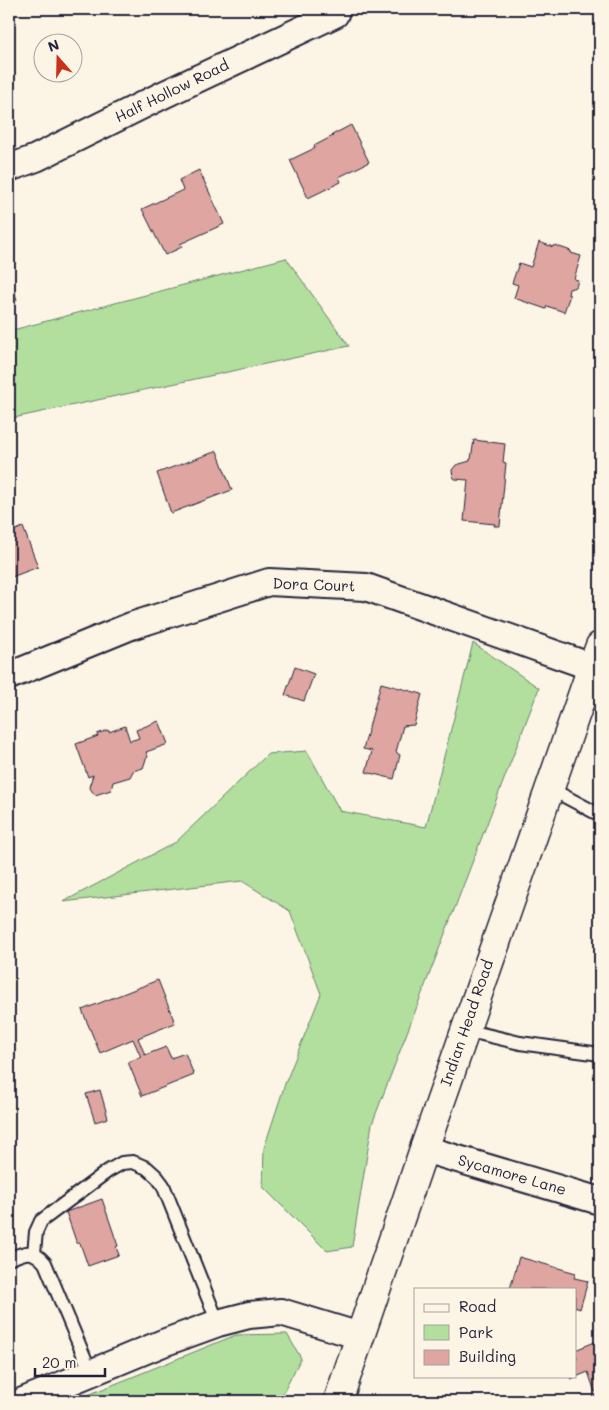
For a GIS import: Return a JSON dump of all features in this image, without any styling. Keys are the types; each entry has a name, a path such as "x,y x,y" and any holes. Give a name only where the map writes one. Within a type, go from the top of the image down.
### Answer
{"main road":[{"name":"Indian Head Road","path":"338,1401 465,1030 596,657"}],"street":[{"name":"Half Hollow Road","path":"9,168 36,158 165,94 335,14"},
{"name":"Dora Court","path":"9,676 131,626 269,582 366,587 596,657"},
{"name":"Sycamore Lane","path":"424,1149 600,1201"},
{"path":"23,1401 163,1343 218,1323 249,1315 281,1312 360,1336"}],"lane":[{"path":"549,788 600,815"},
{"path":"465,1030 520,1043 600,1054"},
{"path":"34,1253 36,1232 41,1221 108,1171 122,1163 133,1162 147,1168 163,1185 218,1323"},
{"path":"9,1259 24,1252 34,1253 45,1263 91,1373"}],"green space":[{"path":"286,258 349,346 9,419 9,331"},
{"path":"473,643 539,688 372,1124 352,1247 327,1251 263,1187 264,1148 285,1084 321,994 290,911 242,881 63,902 176,842 268,754 307,751 340,811 426,827"},
{"path":"287,1334 301,1358 279,1401 73,1401 236,1335"}],"building":[{"path":"351,125 369,162 339,177 341,182 308,198 290,160 315,148 314,146"},
{"path":"199,170 224,224 180,244 182,247 165,255 142,209 183,190 179,180"},
{"path":"539,242 553,247 554,245 581,256 574,279 578,280 576,287 569,289 568,295 570,295 564,312 547,306 546,309 514,298 518,285 512,283 519,263 531,267"},
{"path":"9,275 17,300 9,303"},
{"path":"474,440 505,444 503,462 506,463 500,526 464,521 468,480 455,479 452,470 456,465 470,461"},
{"path":"217,451 232,490 171,513 157,473"},
{"path":"23,527 38,567 9,578 9,533"},
{"path":"295,667 314,674 304,701 285,695"},
{"path":"381,683 422,694 414,725 403,726 396,752 400,755 394,779 366,772 372,751 363,749"},
{"path":"159,721 168,744 146,752 148,757 143,768 133,771 130,777 113,782 111,790 95,795 89,787 93,775 88,777 76,744 98,736 97,734 125,726 130,741 139,738 136,730"},
{"path":"158,980 175,1023 138,1038 145,1055 166,1047 171,1058 185,1053 194,1075 142,1096 128,1062 141,1057 133,1039 100,1053 82,1010"},
{"path":"100,1090 108,1118 95,1122 86,1094"},
{"path":"600,1116 600,1138 593,1136"},
{"path":"102,1199 118,1246 116,1247 119,1255 88,1266 80,1243 77,1244 66,1212"},
{"path":"519,1257 576,1273 574,1278 588,1281 580,1309 576,1307 576,1288 510,1288"},
{"path":"600,1340 600,1391 595,1392 588,1372 576,1377 576,1350"},
{"path":"444,1395 461,1401 441,1401"}]}
